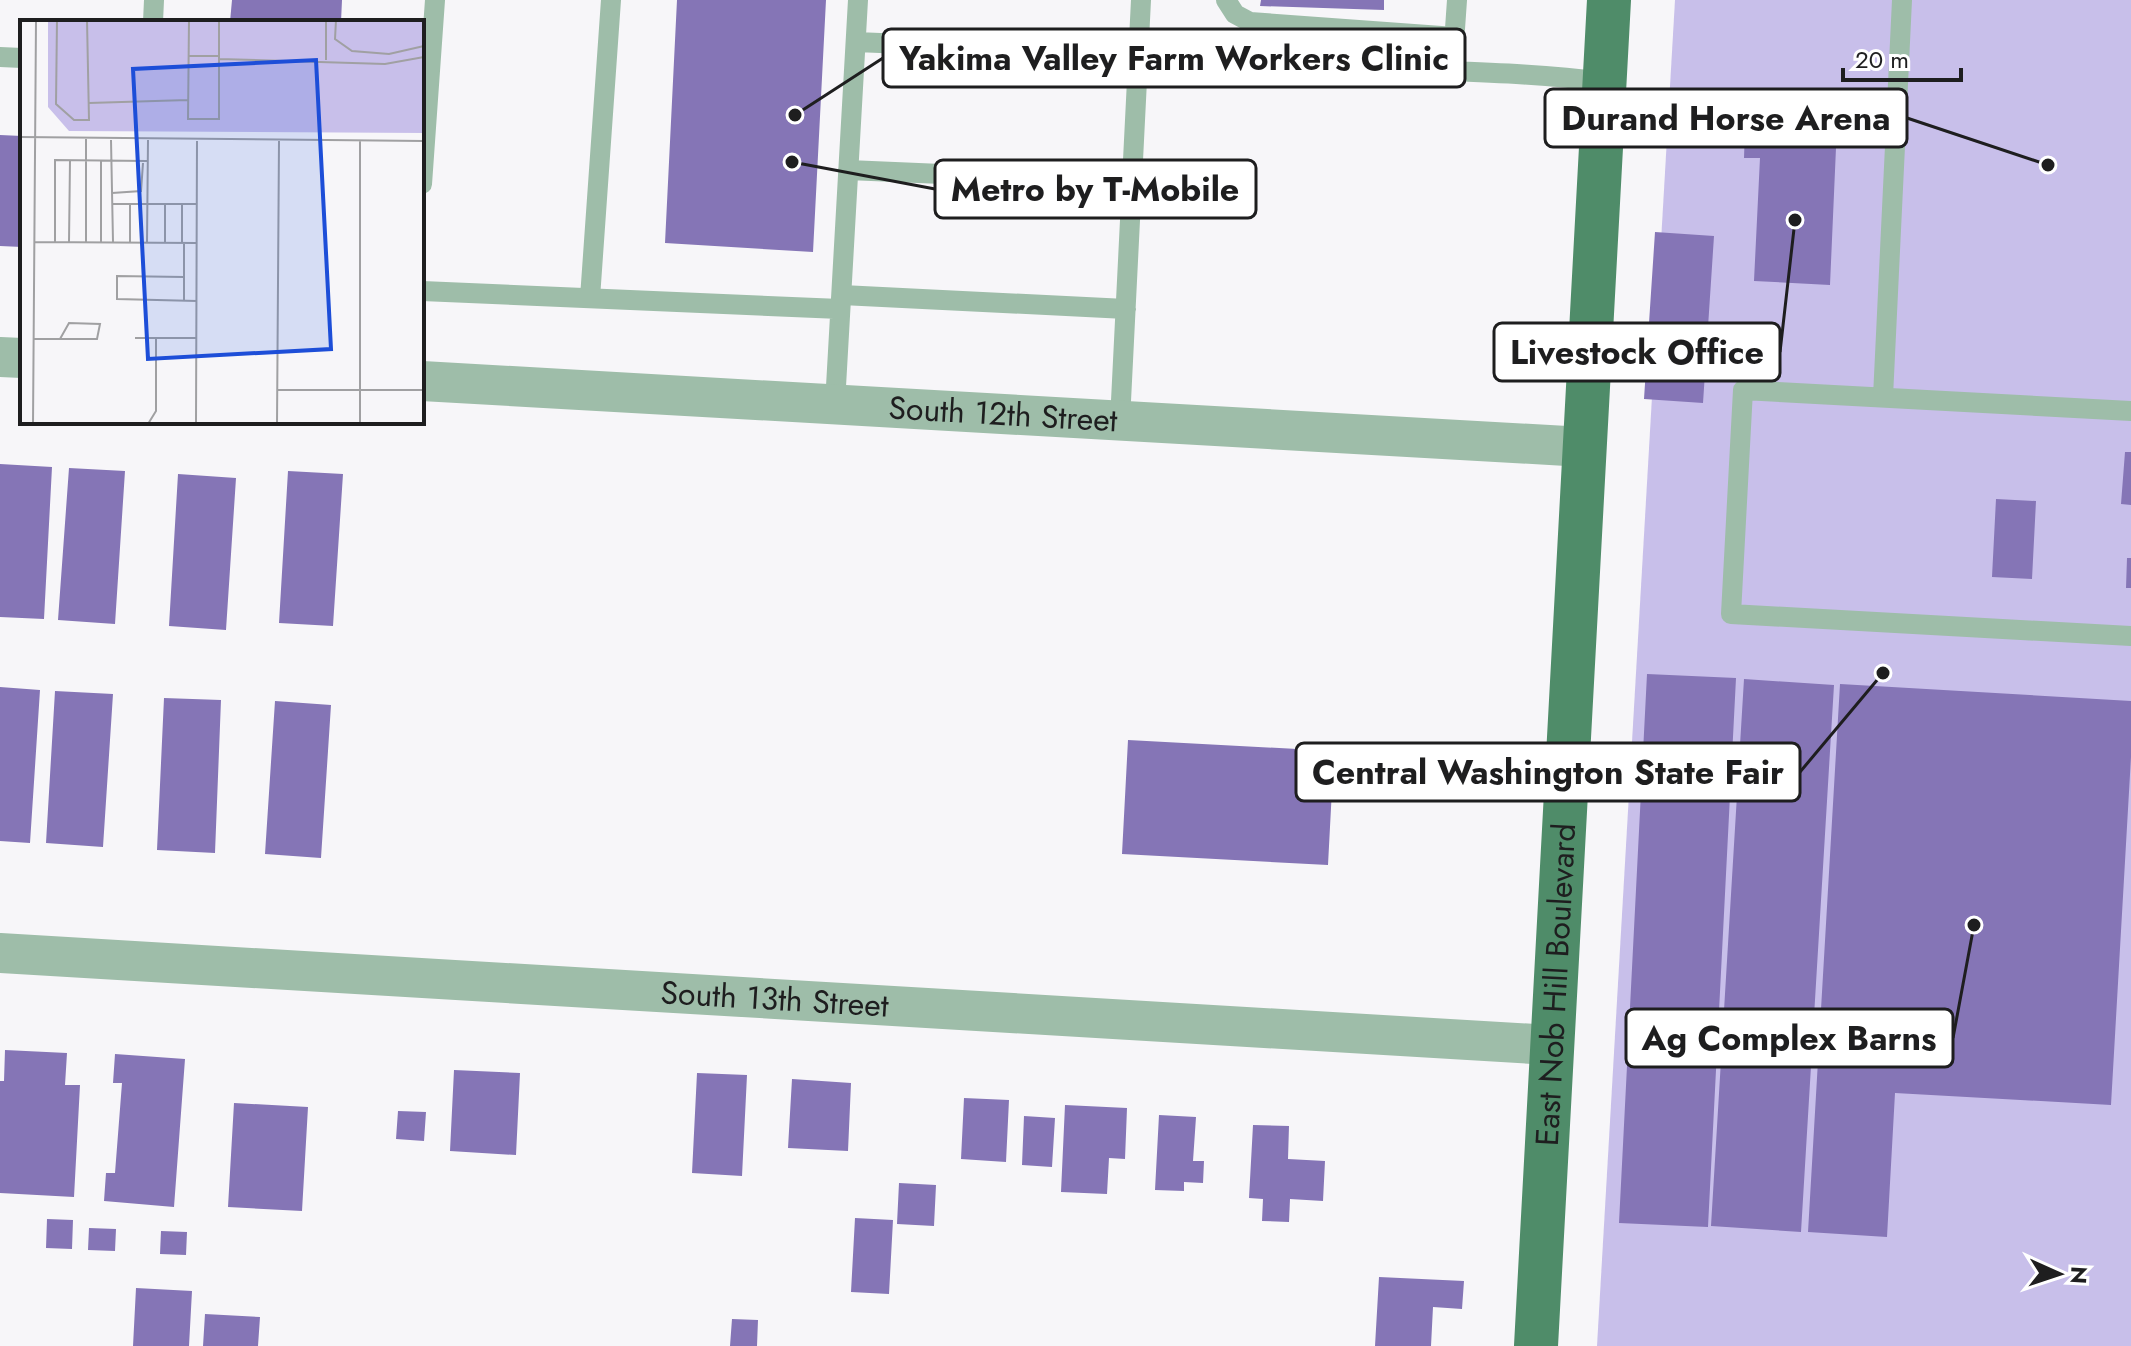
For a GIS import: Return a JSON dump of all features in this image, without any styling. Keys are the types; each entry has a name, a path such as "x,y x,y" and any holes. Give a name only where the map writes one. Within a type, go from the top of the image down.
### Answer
{"main road":[{"name":"East Nob Hill Boulevard","path":"1536,1346 1609,0"}],"street":[{"path":"0,357 20,358"},
{"name":"South 12th Street","path":"424,381 1584,447"},
{"name":"South 13th Street","path":"0,953 1551,1045"}],"lane":[{"path":"153,20 154,0"},
{"path":"424,156 435,0"},
{"path":"590,298 611,0"},
{"path":"835,404 858,0"},
{"path":"1120,421 1141,0"},
{"path":"1226,0 1235,14 1250,22 1455,37"},
{"path":"1452,72 1457,0"},
{"path":"1883,397 1902,0"},
{"path":"856,42 1138,53 1555,76 1604,82"},
{"path":"0,57 20,58"},
{"path":"848,170 1132,182"},
{"path":"424,291 590,298 1126,309"},
{"path":"2131,411 1743,390 1731,614 2131,636"}],"shaded area":[{"path":"1675,0 2131,0 2131,1346 1597,1346"}],"building":[{"path":"232,0 342,0 341,20 230,20"},
{"path":"677,0 826,0 813,252 665,243"},
{"path":"1261,0 1384,0 1384,10 1260,6"},
{"path":"1746,98 1838,102 1830,285 1754,281 1760,158 1744,158"},
{"path":"0,135 20,136 20,247 0,246"},
{"path":"1655,232 1714,236 1703,403 1644,399"},
{"path":"2125,452 2131,452 2131,505 2121,504"},
{"path":"0,464 52,467 44,619 0,617"},
{"path":"69,468 125,471 115,624 58,620"},
{"path":"288,471 343,474 333,626 279,623"},
{"path":"178,474 236,478 226,630 169,626"},
{"path":"1996,499 2036,501 2032,579 1992,577"},
{"path":"2127,558 2131,558 2131,588 2126,588"},
{"path":"1647,674 1736,678 1708,1227 1619,1223"},
{"path":"1744,679 1834,685 1801,1232 1711,1226"},
{"path":"1840,684 2131,701 2131,757 2111,1105 1895,1093 1887,1237 1808,1232"},
{"path":"0,687 40,690 30,843 0,841"},
{"path":"55,691 113,694 103,847 46,843"},
{"path":"164,698 221,700 215,853 157,850"},
{"path":"275,701 331,705 321,858 265,854"},
{"path":"1128,740 1334,751 1328,865 1122,854"},
{"path":"5,1050 67,1053 65,1085 80,1085 74,1197 0,1193 0,1081 4,1081"},
{"path":"115,1054 185,1059 174,1207 104,1201 106,1173 115,1173 122,1083 113,1083"},
{"path":"454,1070 520,1073 516,1155 450,1151"},
{"path":"697,1073 747,1075 742,1176 692,1173"},
{"path":"792,1079 851,1083 848,1151 788,1148"},
{"path":"964,1098 1009,1100 1006,1162 961,1159"},
{"path":"234,1103 308,1107 302,1211 228,1207"},
{"path":"1065,1105 1127,1108 1125,1159 1109,1158 1107,1194 1061,1192"},
{"path":"398,1111 426,1112 424,1141 396,1139"},
{"path":"1159,1115 1196,1117 1193,1161 1204,1161 1203,1183 1184,1182 1184,1191 1155,1190"},
{"path":"1024,1116 1055,1118 1052,1167 1022,1165"},
{"path":"1253,1125 1289,1126 1288,1159 1325,1161 1323,1201 1290,1199 1289,1222 1262,1221 1263,1199 1249,1198"},
{"path":"899,1183 936,1185 934,1226 897,1224"},
{"path":"855,1218 893,1220 889,1294 851,1292"},
{"path":"47,1219 73,1220 72,1249 46,1248"},
{"path":"89,1228 116,1229 115,1251 88,1250"},
{"path":"161,1231 187,1232 186,1255 160,1254"},
{"path":"1379,1277 1464,1281 1462,1309 1433,1307 1431,1346 1375,1346"},
{"path":"136,1288 192,1291 189,1346 133,1346"},
{"path":"205,1314 260,1317 258,1346 203,1346"},
{"path":"732,1319 758,1320 757,1346 730,1346"}],"place":[{"name":"Yakima Valley Farm Workers Clinic","path":"795,115"},
{"name":"Metro by T-Mobile","path":"792,162"},
{"name":"Durand Horse Arena","path":"2048,165"},
{"name":"Livestock Office","path":"1795,220"},
{"name":"Central Washington State Fair","path":"1883,673"},
{"name":"Ag Complex Barns","path":"1974,925"}]}
